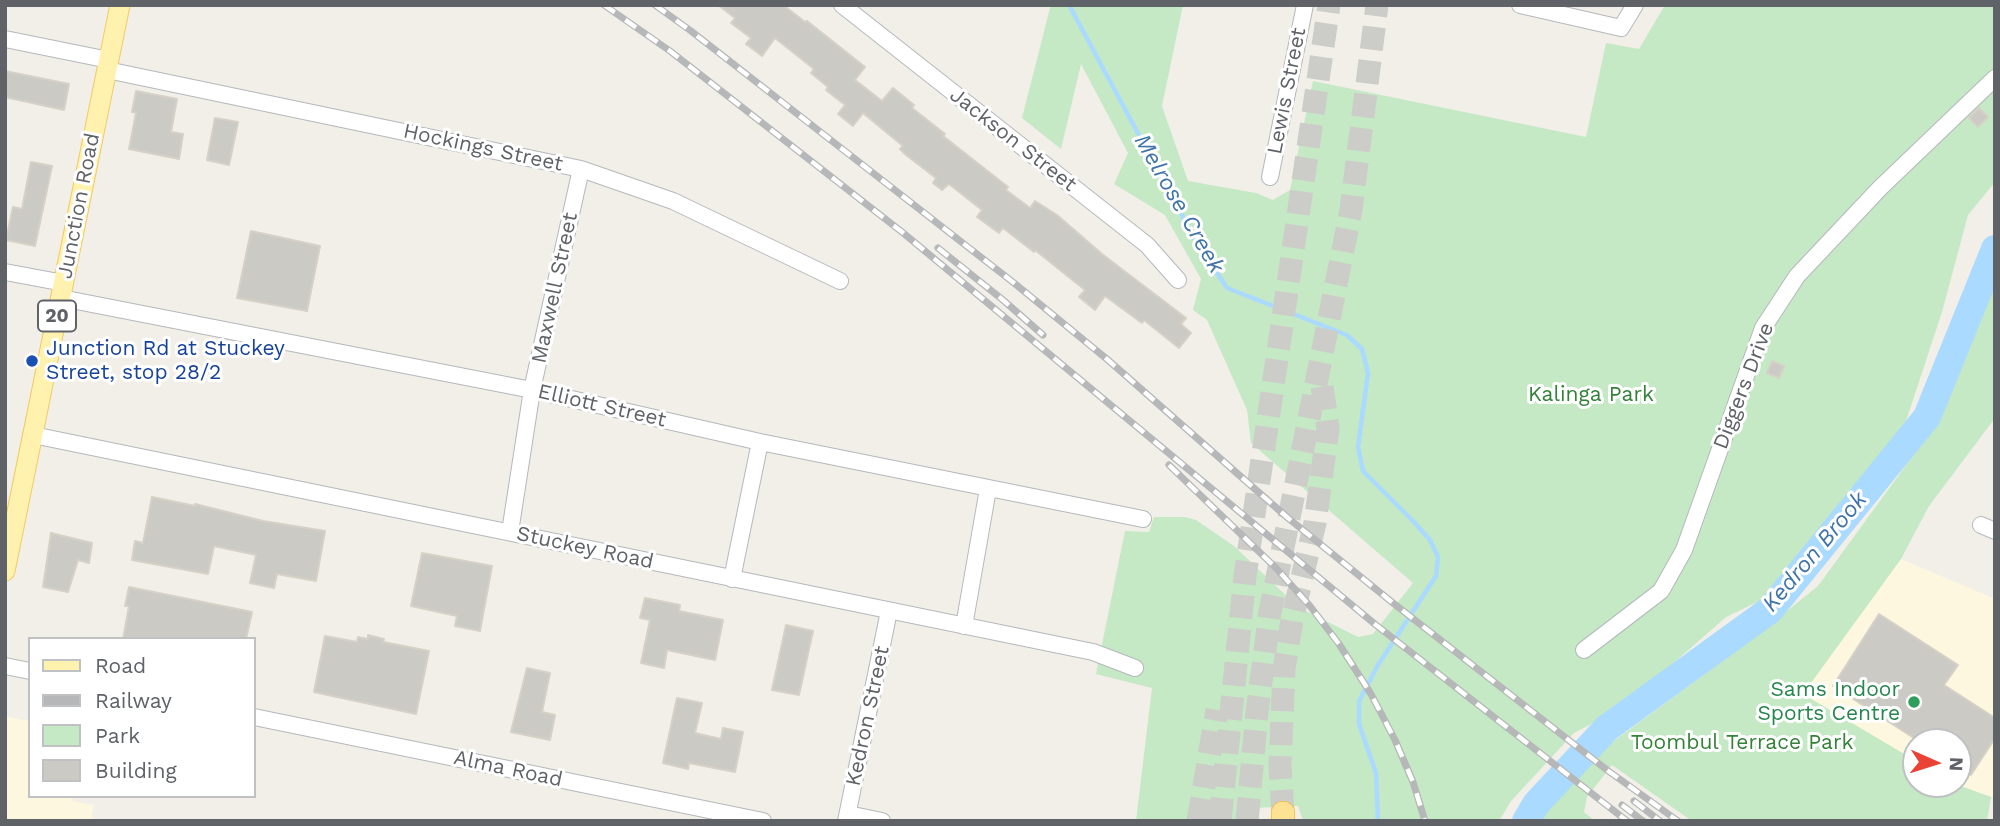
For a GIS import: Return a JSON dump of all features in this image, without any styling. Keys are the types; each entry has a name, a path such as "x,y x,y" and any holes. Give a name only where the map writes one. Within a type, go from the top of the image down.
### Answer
{"main road":[{"name":"Junction Road","path":"5,571 11,510 33,435 120,5"}],"street":[{"name":"Jackson Street","path":"842,5 1147,245 1178,280"},
{"name":"Lewis Street","path":"1270,177 1305,5"},
{"path":"1520,5 1621,28 1635,5"},
{"name":"Hockings Street","path":"5,39 108,65 581,169 673,201 841,281"},
{"name":"Diggers Drive","path":"1584,650 1661,590 1667,580 1684,550 1763,327 1797,276 1880,188 1995,78"},
{"name":"Maxwell Street","path":"510,533 532,390 581,169"},
{"name":"Elliott Street","path":"5,272 62,290 532,390 760,442 1143,519"},
{"name":"Stuckey Road","path":"33,435 1093,652 1135,668"},
{"path":"732,579 760,442"},
{"path":"964,626 988,489"},
{"name":"Kedron Street","path":"847,817 889,611"},
{"path":"5,666 28,671"},
{"name":"Alma Road","path":"256,717 763,821"},
{"path":"847,817 882,821"}],"shaded area":[{"path":"1901,559 1995,599 1995,798 1972,790 1972,728 1902,728 1902,753 1802,695"},
{"path":"7,717 28,721 28,798 73,798 72,801 94,805 91,821 5,821"}],"green space":[{"name":"Kalinga Park","path":"1049,5 1183,5 1162,106 1188,181 1256,193 1273,200 1290,190 1313,81 1586,137 1606,43 1639,49 1665,5 1995,5 1995,182 1968,215 1942,312 1906,421 1774,594 1726,617 1622,708 1574,733 1511,801 1499,821 1303,821 1298,806 1254,808 1253,821 1136,821 1152,688 1096,674 1125,531 1149,532 1154,517 1185,517 1196,520 1234,546 1298,607 1358,637 1373,634 1413,583 1251,443 1247,410 1207,320 1193,310 1201,279 1165,215 1114,184 1128,153 1081,64 1061,149 1022,118"},
{"name":"Toombul Terrace Park","path":"1995,276 1995,418 1929,506 1901,559 1803,694 1902,753 1902,798 1972,798 1972,790 1991,797 1987,821 1692,821 1612,765 1587,797 1584,812 1595,821 1542,821 1548,809 1603,749 1750,641 1818,586 1936,424"}],"building":[{"path":"718,5 783,5 807,21 865,67 855,80 882,101 893,88 914,105 912,108 945,134 943,136 1008,187 1006,190 1030,208 1035,201 1057,215 1102,254 1186,318 1181,324 1191,333 1179,348 1144,320 1142,323 1105,296 1095,310 1079,297 1085,290 1003,228 999,233 977,217 982,210 949,184 942,190 933,183 936,178 906,155 900,149 903,146 863,113 853,126 838,114 845,105 811,73 814,69 775,38 762,56 746,44 751,38 731,23 735,18"},
{"path":"5,71 69,84 64,110 5,97"},
{"path":"136,91 177,99 171,132 183,134 179,159 129,149 136,113 132,112"},
{"path":"1979,108 1988,117 1978,127 1969,118"},
{"path":"215,118 238,122 229,165 207,160"},
{"path":"31,162 52,166 35,246 6,240 13,207 22,209"},
{"path":"251,231 320,246 307,311 237,298"},
{"path":"1772,361 1784,366 1779,378 1767,373"},
{"path":"152,497 195,504 263,521 325,531 316,581 277,574 274,588 250,583 256,555 214,546 208,574 132,560 135,541 143,543"},
{"path":"51,533 92,543 89,563 78,560 68,592 43,587"},
{"path":"422,553 492,566 480,631 455,626 457,616 411,606"},
{"path":"129,587 252,612 246,637 123,637 129,606 125,606"},
{"path":"645,598 680,605 679,611 723,620 715,660 667,650 664,668 641,663 650,620 640,618"},
{"name":"Sams Indoor Sports Centre","path":"1879,614 1958,665 1944,685 1995,718 1995,738 1972,773 1972,728 1902,728 1902,730 1833,686"},
{"path":"786,625 813,631 799,695 772,690"},
{"path":"368,635 384,639 383,642 429,651 416,714 314,692 325,636 357,642 358,637 368,639"},
{"path":"527,668 550,673 542,712 555,715 550,740 511,732"},
{"path":"677,698 702,703 695,733 721,739 723,728 743,732 735,772 689,763 688,769 663,763"}],"waterway":[{"name":"Melrose Creek","path":"1069,5 1197,243 1227,288 1347,335 1362,349 1368,373 1358,447 1363,471 1430,540 1438,557 1436,576 1378,665 1359,701 1359,724 1376,773 1378,821"},
{"name":"Kedron Brook","path":"1526,821 1536,804 1607,728 1770,610 1927,417 1995,249"}],"tunnel":[{"path":"1220,821 1245,576 1329,5"},
{"path":"1247,821 1270,612 1351,210 1377,5"},
{"path":"1283,813 1280,766 1284,669 1292,620 1315,523 1328,429 1322,386"},
{"path":"1198,821 1217,710"}],"railway":[{"path":"604,5 670,51 902,232 1376,625 1627,821"},
{"path":"655,5 1014,283 1108,360 1288,518 1393,603 1607,770 1678,821"},
{"path":"938,248 1043,335"},
{"path":"1169,465 1276,568 1339,644 1371,694 1395,740 1413,782 1425,821"},
{"path":"1634,801 1660,821"},
{"path":"1622,805 1643,821"}],"place":[{"name":"Junction Rd at Stuckey Street, stop 28/2","path":"32,361"},
{"name":"Sams Indoor Sports Centre","path":"1914,702"}]}
